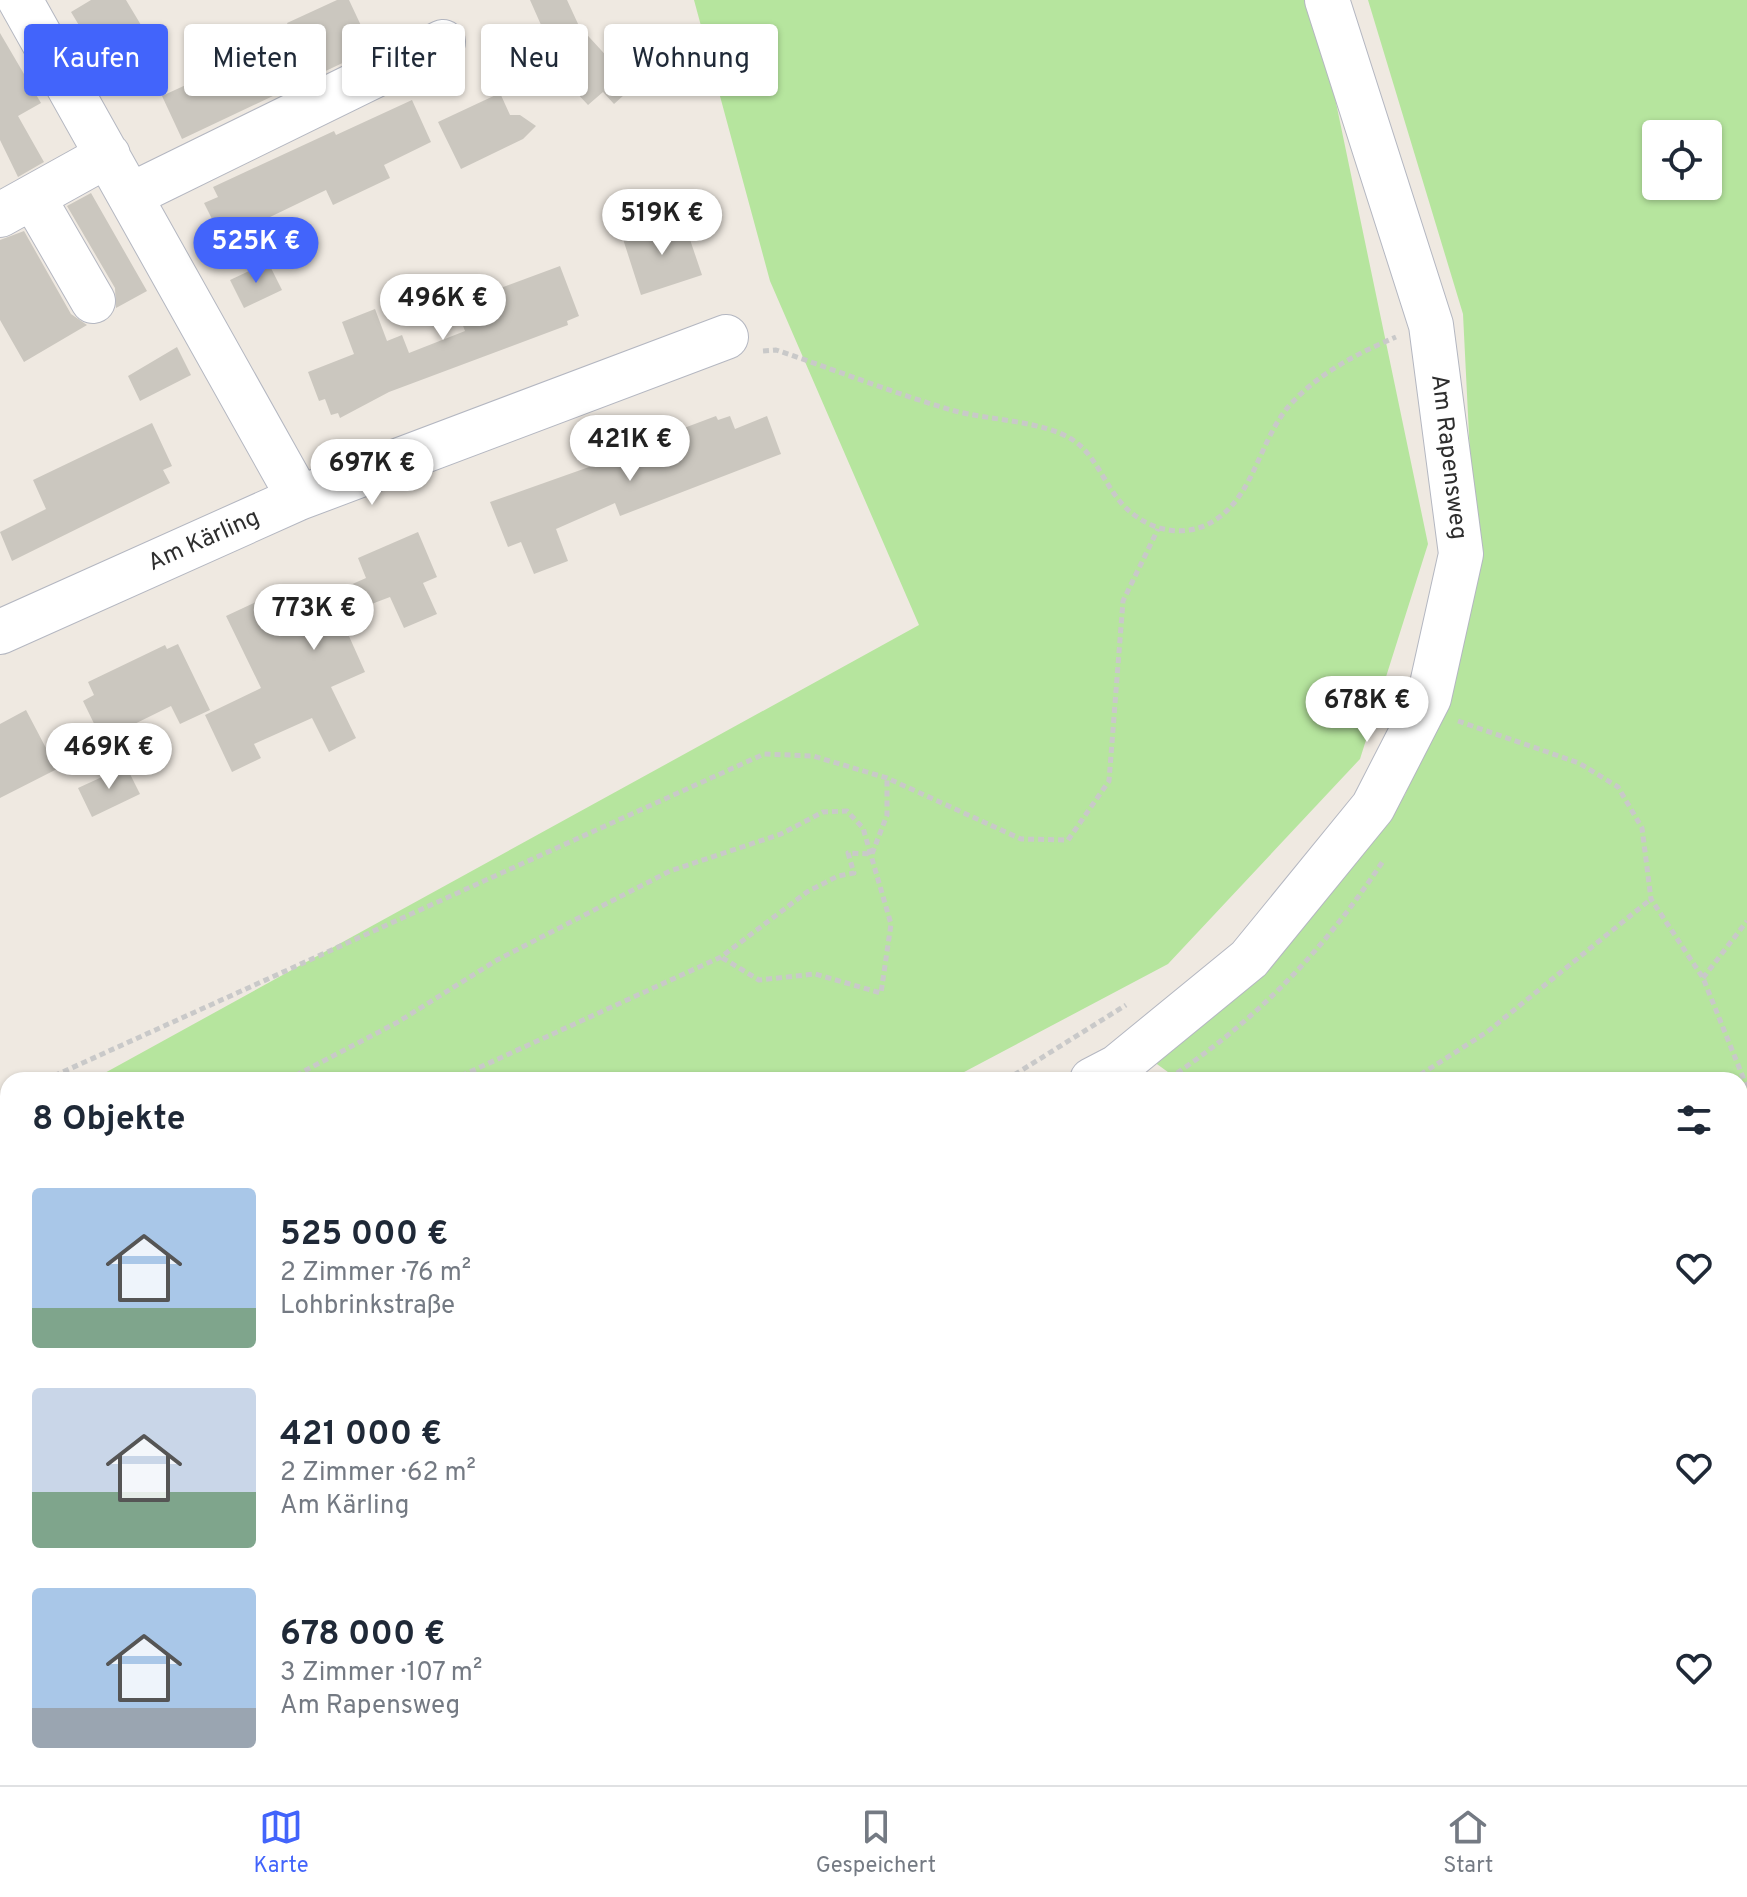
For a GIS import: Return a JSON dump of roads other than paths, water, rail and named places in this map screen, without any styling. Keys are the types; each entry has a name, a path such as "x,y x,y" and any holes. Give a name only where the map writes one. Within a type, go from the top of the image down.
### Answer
{"street":[{"path":"20,0 299,498"},
{"name":"Am Rapensweg","path":"1107,1072 1249,959 1373,807 1429,698 1461,554 1403,334 1327,0"},
{"path":"131,195 342,92"},
{"path":"93,301 16,206 108,155"},
{"name":"Am Kärling","path":"0,632 299,498 726,337"}]}
